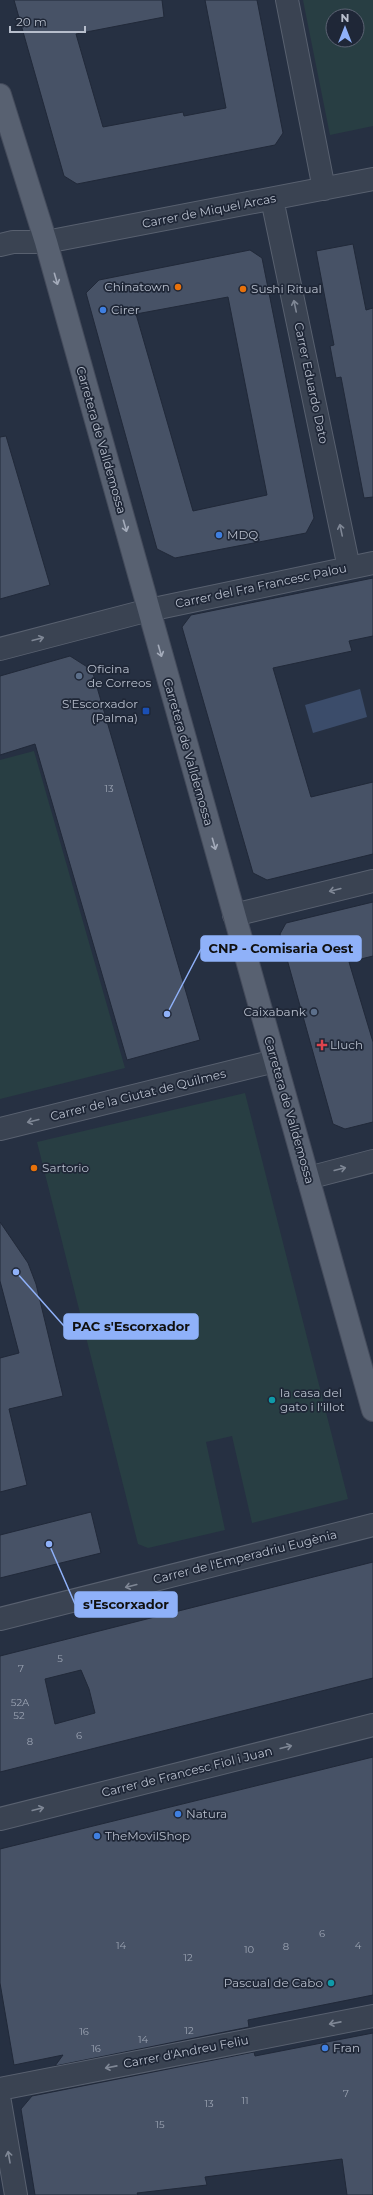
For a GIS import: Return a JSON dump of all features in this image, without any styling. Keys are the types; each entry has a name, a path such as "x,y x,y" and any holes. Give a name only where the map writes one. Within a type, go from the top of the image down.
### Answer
{"main road":[{"name":"Carretera de Valldemossa","path":"0,95 46,242 373,1410"}],"street":[{"path":"287,0 324,189"},
{"name":"Carrer de Miquel Arcas","path":"0,245 13,242 46,242 373,179"},
{"name":"Carrer Eduardo Dato","path":"272,199 349,568"},
{"name":"Carrer del Fra Francesc Palou","path":"0,649 149,610 373,563"},
{"path":"234,915 373,881"},
{"name":"Carrer de la Ciutat de Quilmes","path":"0,1129 275,1061"},
{"path":"308,1178 373,1161"},
{"name":"Carrer de l'Emperadriu Eugènia","path":"0,1619 373,1525"},
{"name":"Carrer de Francesc Fiol i Juan","path":"0,1819 373,1725"},
{"name":"Carrer d'Andreu Feliu","path":"0,2089 373,2016"},
{"path":"0,2102 16,2195"}],"green space":[{"path":"303,0 373,0 373,126 330,135"},
{"path":"34,751 125,1068 0,1099 0,760"},
{"path":"245,1093 348,1499 252,1523 232,1436 206,1442 225,1530 148,1548 138,1544 37,1142"}],"water":[{"path":"360,689 367,717 313,733 305,705"}],"building":[{"path":"14,0 162,0 164,17 76,34 103,127 183,112 184,116 226,108 205,0 257,0 283,133 275,145 77,184 64,176"},
{"path":"353,244 366,310 373,308 373,497 364,498 341,377 336,378 330,346 334,345 316,251"},
{"path":"250,250 262,258 314,518 306,533 175,558 157,549 86,293 99,280","holes":["228,297 267,495 193,511 136,314"]},
{"path":"6,436 50,585 0,599 0,437"},
{"path":"373,578 373,636 349,641 352,651 273,668 311,797 373,782 373,854 267,880 253,873 182,627 191,615"},
{"path":"70,656 92,670 200,1040 127,1060 35,744 0,755 0,676"},
{"path":"373,902 373,956 349,962 373,1042 373,1122 345,1129 333,1124 280,934 286,923"},
{"path":"0,1222 28,1263 36,1284 63,1396 9,1409 27,1485 0,1492 0,1358 19,1353 0,1281"},
{"path":"91,1512 101,1553 0,1578 0,1535"},
{"path":"373,1562 373,1678 0,1772 0,1656","holes":["81,1670 89,1689 95,1713 55,1724 45,1679"]},
{"path":"373,1757 373,1995 248,2020 249,2027 55,2066 63,2055 14,2065 0,1983 0,1849"},
{"path":"373,2033 373,2195 347,2195 342,2159 205,2177 207,2185 137,2193 138,2195 35,2195 21,2109 32,2096 254,2052 255,2056"}],"place":[{"name":"Chinatown","path":"178,287"},
{"name":"Sushi Ritual","path":"243,289"},
{"name":"Cirer","path":"103,310"},
{"name":"MDQ","path":"219,535"},
{"name":"Oficina de Correos","path":"79,676"},
{"name":"S'Escorxador (Palma)","path":"146,711"},
{"name":"Caixabank","path":"314,1012"},
{"name":"CNP - Comisaria Oest","path":"167,1014"},
{"name":"Lluch","path":"322,1045"},
{"name":"Sartorio","path":"34,1168"},
{"name":"PAC s'Escorxador","path":"16,1272"},
{"name":"la casa del gato i l'illot","path":"272,1400"},
{"name":"s'Escorxador","path":"49,1544"},
{"name":"Natura","path":"178,1814"},
{"name":"TheMovilShop","path":"97,1836"},
{"name":"Pascual de Cabo","path":"331,1983"},
{"name":"Fran","path":"325,2048"}]}
